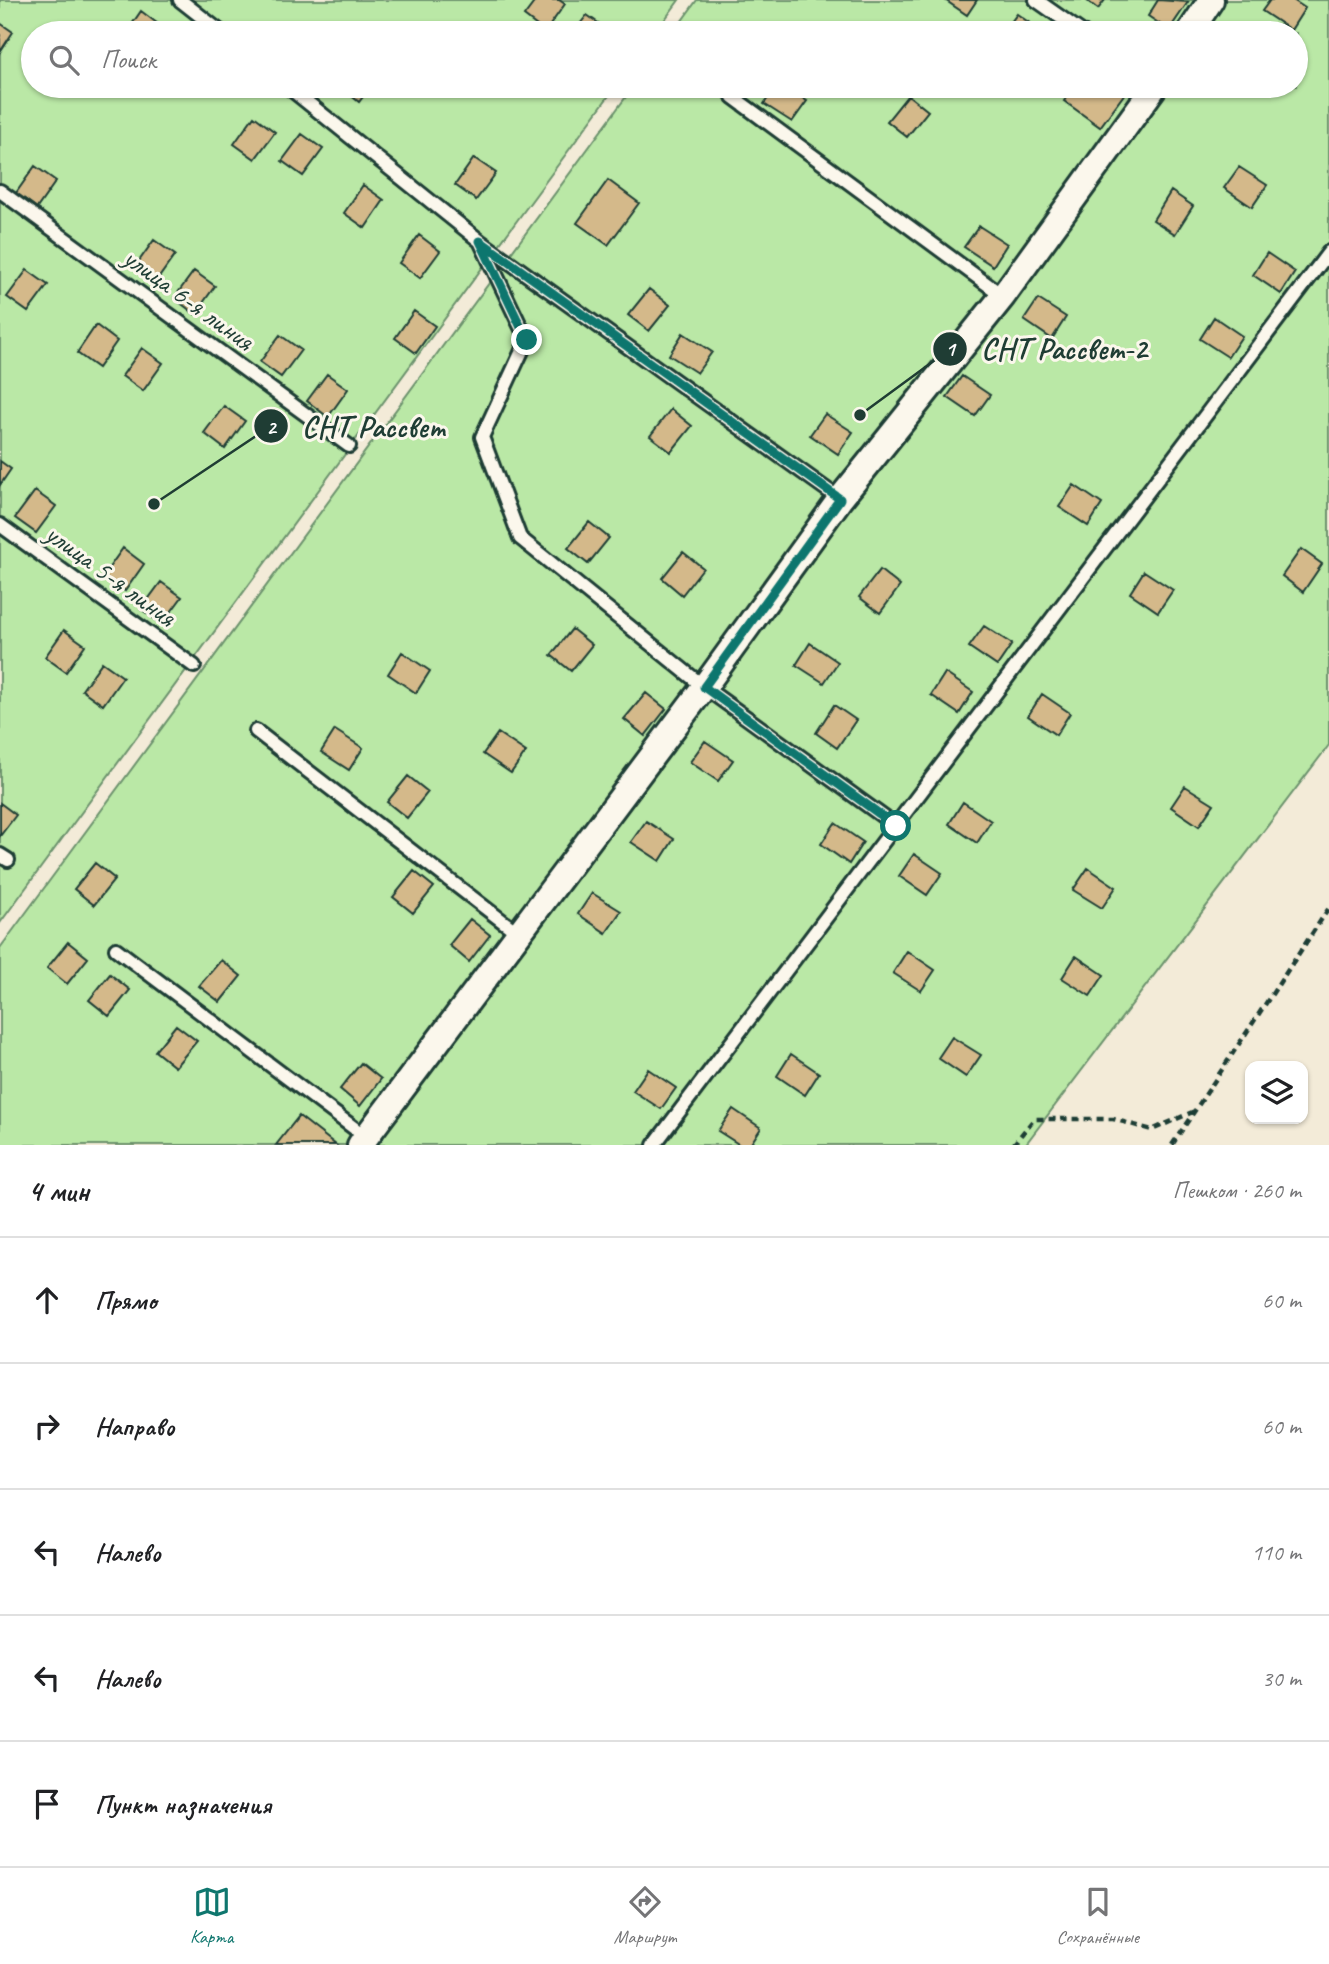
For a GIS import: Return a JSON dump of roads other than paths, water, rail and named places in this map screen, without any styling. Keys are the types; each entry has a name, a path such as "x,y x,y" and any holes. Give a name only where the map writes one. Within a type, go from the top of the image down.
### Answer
{"street":[{"path":"1197,21 1211,0"},
{"path":"363,1141 704,687 840,499 1003,296 1146,98"}],"lane":[{"path":"180,0 207,21"},
{"path":"1036,0 1066,21"},
{"path":"302,98 480,241 840,499"},
{"path":"734,98 1003,296"},
{"name":"улица 6-я линия","path":"0,191 349,446"},
{"path":"480,241 527,340 482,437 520,538 704,687 896,826"},
{"path":"654,1145 1329,252"},
{"name":"улица 5-я линия","path":"0,525 194,666"},
{"path":"256,731 517,933"},
{"path":"116,949 363,1141"}],"place":[{"name":"СНТ Рассвет-2","path":"860,415"},
{"name":"СНТ Рассвет","path":"154,504"}]}
